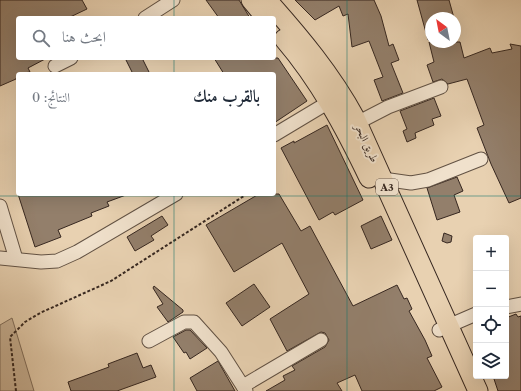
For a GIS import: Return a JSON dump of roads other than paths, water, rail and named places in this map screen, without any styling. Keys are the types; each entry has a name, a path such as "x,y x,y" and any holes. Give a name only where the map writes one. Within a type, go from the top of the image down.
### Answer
{"highway":[{"path":"251,0 264,16"},
{"name":"طريق البحر","path":"267,0 324,68 343,96 357,123 383,179 444,328 464,391"},
{"name":"طريق البحر","path":"276,30 300,58 329,102 348,136 444,328 478,391"}],"street":[{"path":"148,16 173,0"},
{"path":"55,66 67,60"},
{"path":"357,123 388,107 441,87"},
{"path":"276,134 329,102"},
{"path":"383,179 411,183 416,182 445,174 481,159"},
{"path":"0,258 41,262 57,261 65,258 173,196"},
{"path":"0,206 16,259"},
{"path":"509,306 521,304"},
{"path":"444,328 473,315"},
{"path":"149,341 184,322 194,322 221,352 245,389 321,340"}]}
